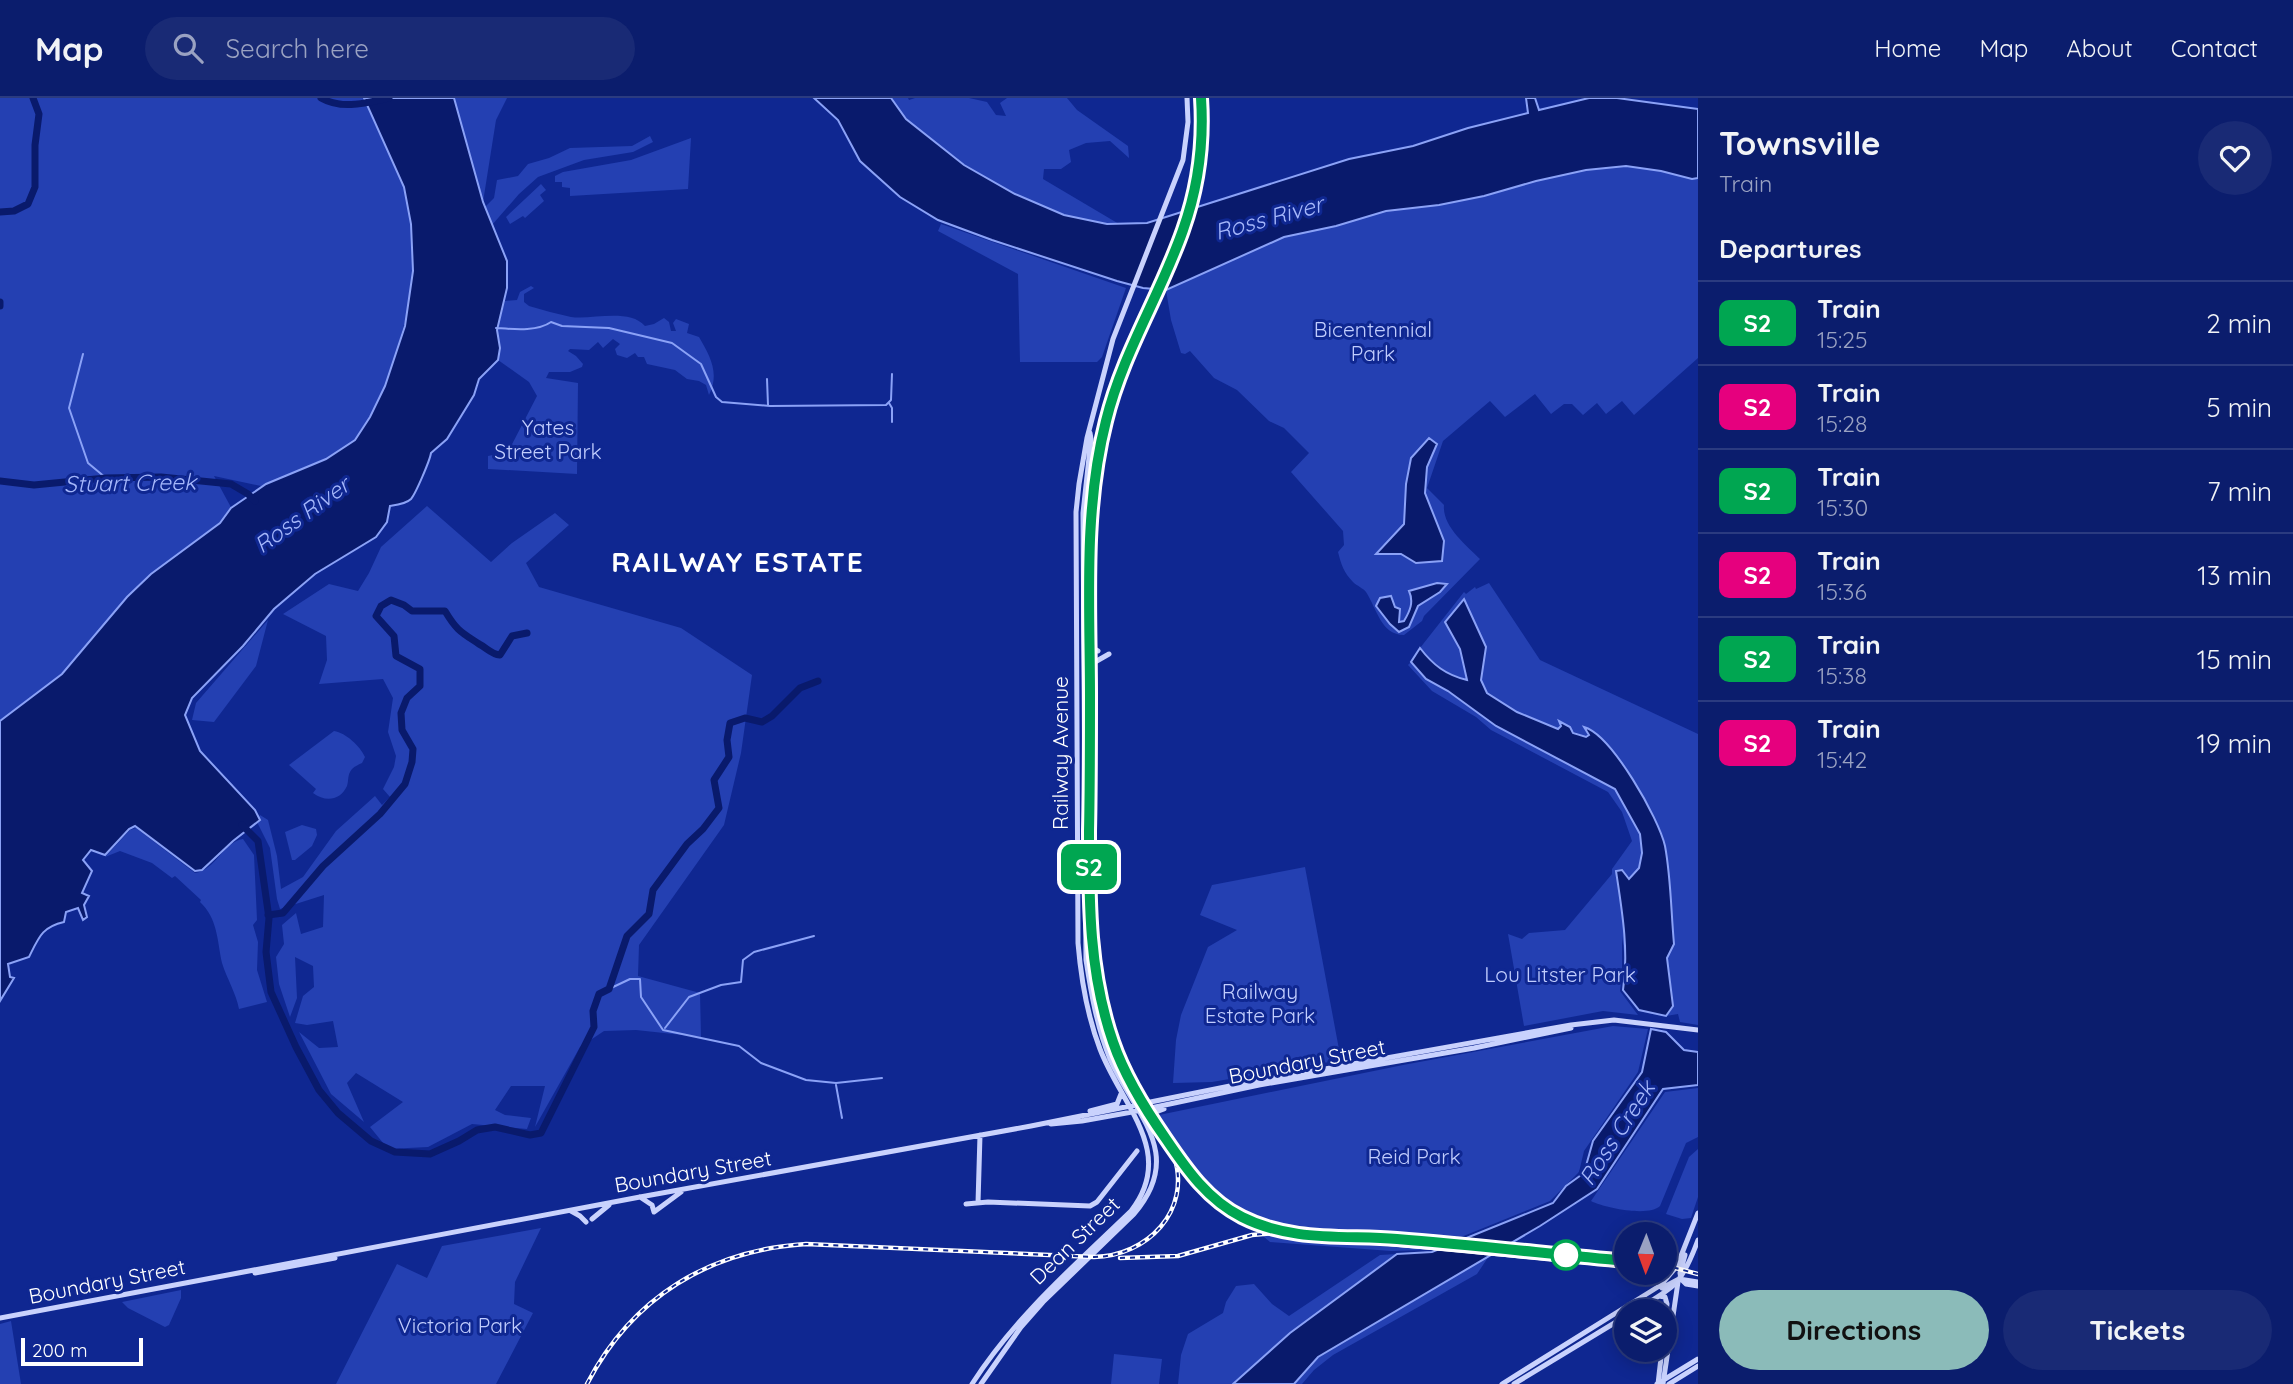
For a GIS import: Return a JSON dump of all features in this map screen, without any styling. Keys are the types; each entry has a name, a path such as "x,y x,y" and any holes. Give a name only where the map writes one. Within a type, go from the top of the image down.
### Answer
{"main road":[{"name":"Railway Avenue","path":"1130,1109 1098,1045 1085,996 1078,943 1076,512 1083,457 1104,370 1130,293 1183,160 1186,98"},
{"name":"Railway Avenue","path":"1090,433 1083,513 1086,960 1091,993 1104,1043 1138,1107"},
{"path":"1084,640 1098,651"},
{"path":"1084,683 1095,662 1109,654"},
{"name":"Boundary Street","path":"1031,1126 1082,1121 1235,1084 1587,1023 1621,1020 1698,1030"},
{"name":"Boundary Street","path":"1138,1107 1191,1101 1259,1085 1536,1036 1587,1023"},
{"path":"1078,1116 1096,1108 1117,1104 1121,1094"},
{"path":"1149,1129 1147,1119 1153,1113 1191,1101"},
{"name":"Dean Street","path":"982,1383 989,1359 1029,1309 1147,1198 1157,1167 1155,1146 1138,1107"},
{"name":"Boundary Street","path":"0,1318 639,1197 1078,1116 1130,1109"},
{"name":"Dean Street","path":"1094,1250 1130,1211 1142,1196 1147,1184 1150,1170 1148,1147 1130,1109"},
{"path":"978,1203 981,1135"},
{"path":"966,1204 1090,1206 1097,1202 1137,1151"},
{"path":"639,1197 652,1205 654,1212 686,1190"},
{"path":"571,1211 589,1221 612,1203"},
{"path":"1682,1282 1680,1271 1698,1213"},
{"path":"1646,1296 1669,1278 1691,1233"},
{"path":"1677,1307 1682,1282 1698,1240"},
{"path":"1687,1268 1689,1278 1698,1283"},
{"name":"Dean Street","path":"972,1384 1071,1271"},
{"path":"1502,1384 1674,1280 1698,1283"},
{"path":"1654,1299 1682,1282"},
{"path":"1659,1296 1666,1299"},
{"path":"1514,1384 1614,1323"},
{"path":"1662,1383 1698,1359"},
{"path":"1662,1362 1662,1383"},
{"path":"1666,1362 1669,1370 1677,1372"},
{"path":"1662,1383 1666,1362"},
{"path":"1662,1383 1698,1366"}],"green space":[{"path":"0,98 369,98 407,174 422,260 378,418 326,471 275,489 214,476 239,522 0,734"},
{"path":"454,98 507,98 496,120 483,202"},
{"path":"891,98 969,98 987,102 996,115 1006,116 1000,103 1007,98 1067,98 1077,110 1128,146 1129,158 1110,141 1086,143 1069,150 1071,162 1061,169 1044,169 1043,179 1119,224 1094,222 1066,215 1036,204 976,173 926,137 907,120"},
{"path":"650,136 653,142 633,152 584,160 538,177 492,225 485,207 494,198 497,180 518,176 528,164 570,148 632,146"},
{"path":"691,138 688,189 570,196 570,188 562,187 562,182 555,182 555,176 563,172 631,160"},
{"name":"Bicentennial Park","path":"1626,166 1698,178 1698,358 1634,415 1622,401 1606,414 1597,403 1583,415 1572,404 1564,404 1551,414 1535,394 1505,417 1490,401 1443,441 1427,488 1444,505 1444,513 1456,535 1480,559 1422,621 1404,635 1396,634 1380,620 1366,592 1345,572 1338,552 1344,545 1343,531 1291,472 1309,453 1284,428 1269,421 1237,390 1214,378 1190,351 1181,353 1166,290 1284,237 1336,226 1386,211 1438,205 1586,170"},
{"path":"541,184 546,190 540,195 544,201 525,218 523,216 510,224 506,217"},
{"path":"941,224 1126,288 1102,357 1097,362 1020,362 1018,274 938,231"},
{"name":"Yates Street Park","path":"531,286 534,288 524,294 524,302 529,306 561,315 580,318 630,317 645,326 664,318 669,322 671,331 676,331 673,323 676,319 689,324 687,333 699,337 714,372 709,395 706,385 687,379 675,370 647,364 644,357 638,357 635,353 627,358 617,355 615,349 620,344 613,339 603,348 598,342 589,350 570,349 568,351 583,364 582,367 570,372 549,372 546,378 578,383 577,474 488,469 488,456 508,452 537,396 529,382 498,360 500,348 497,330 505,301 517,300 520,292"},
{"path":"427,506 491,562 512,543 555,513 569,525 526,563 539,587 681,628 752,675 741,753 724,825 639,945 638,976 700,993 701,1037 636,1030 604,1031 580,1047 535,1127 545,1086 511,1086 495,1110 505,1115 531,1118 527,1129 472,1124 428,1147 388,1149 370,1127 403,1102 356,1073 347,1083 364,1122 331,1094 299,1032 319,1048 338,1047 333,1021 307,1025 295,1023 303,996 314,987 313,966 295,957 297,998 290,1017 279,984 276,957 284,944 282,925 296,913 301,934 323,927 324,895 280,909 270,848 257,822 260,815 268,820 277,856 281,889 303,877 336,831 375,796 382,805 390,797 383,789 394,767 396,756 388,732 393,698 383,679 319,684 327,660 326,636 283,614 329,584 358,591 381,547"},
{"path":"1489,583 1540,660 1698,734 1698,1025 1680,1022 1678,1014 1666,1016 1673,1006 1667,958 1674,944 1664,846 1589,735 1586,737 1561,726 1558,730 1514,710 1492,696 1481,680 1486,647 1446,622 1460,649 1468,680 1441,668 1420,648 1464,592 1466,594 1475,587 1476,589"},
{"path":"268,620 256,666 214,722 192,720 196,703"},
{"name":"Lou Litster Park","path":"1411,662 1426,679 1615,789 1640,834 1642,853 1639,868 1629,880 1616,872 1624,916 1620,991 1638,1015 1603,1011 1524,1026 1508,934 1522,939 1529,933 1565,930 1612,874 1612,869 1632,841 1622,812 1608,792 1491,730 1476,717 1432,691 1408,665"},
{"path":"334,731 352,741 365,757 362,763 350,771 344,791 327,799 313,793 316,789 289,765"},
{"path":"302,825 316,829 317,835 312,846 292,860 285,832"},
{"path":"136,828 195,873 209,867 230,845 243,839 254,855 257,920 253,925 258,942 257,970 267,1002 239,1009 222,963 216,930 210,915 201,900 175,876 172,878 152,863 120,851 105,857 130,830"},
{"name":"Railway Estate Park","path":"1305,867 1341,1060 1212,1082 1173,1083 1181,1015 1208,947 1237,930 1200,915 1212,885"},
{"name":"Reid Park","path":"1613,1026 1648,1029 1638,1072 1584,1151 1579,1172 1550,1201 1429,1250 1391,1251 1270,1242 1205,1187 1159,1115 1403,1065"},
{"path":"1698,1088 1698,1137 1686,1143 1660,1206 1647,1211 1637,1211 1616,1209 1591,1201 1665,1092"},
{"path":"1698,1149 1698,1197 1691,1218 1682,1219 1666,1214 1689,1157"},
{"name":"Victoria Park","path":"541,1228 515,1282 514,1304 533,1313 496,1384 336,1384 397,1264 427,1278 442,1246"},
{"path":"1397,1254 1290,1333 1233,1384 1178,1384 1181,1355 1188,1334 1223,1313 1236,1286 1254,1284 1272,1304 1289,1316 1380,1255"},
{"path":"1489,1256 1477,1274 1333,1355 1302,1384 1294,1384 1318,1357"},
{"path":"181,1290 181,1298 169,1325 165,1327 128,1308 122,1302"},
{"path":"11,1321 21,1384 0,1384 0,1324"},
{"path":"1114,1354 1162,1359 1159,1384 1111,1384"}],"water":[{"name":"Ross River","path":"364,98 454,98 483,202 507,261 507,288 497,330 500,348 498,360 479,379 474,395 447,439 431,453 411,499 390,506 387,522 376,537 315,574 274,609 243,646 192,698 185,715 200,751 255,810 260,820 202,870 195,871 135,826 105,855 91,850 83,860 92,871 82,893 89,896 84,905 87,917 83,920 78,908 66,912 64,922 42,934 29,957 8,964 10,977 14,978 0,1001 0,721 62,674 127,597 151,574 220,523 231,508 266,484 326,459 355,440 385,386 405,326 413,271 411,224 404,187"},
{"name":"Ross River","path":"814,98 891,98 906,119 964,165 1015,194 1064,215 1107,224 1147,223 1349,159 1413,146 1468,128 1528,113 1526,98 1535,98 1539,110 1589,98 1617,98 1698,109 1698,178 1626,166 1586,170 1484,196 1386,211 1336,226 1284,237 1166,290 1143,288 938,220 900,197 860,161 838,120"},
{"path":"1429,438 1437,444 1427,467 1425,493 1444,541 1442,561 1416,563 1401,554 1376,554 1404,524 1406,484 1411,458"},
{"path":"1437,583 1447,584 1440,592 1418,606 1409,627 1399,632 1376,606 1380,598 1391,596 1395,607 1400,609 1399,622 1404,621 1411,606 1409,591"},
{"path":"1464,599 1486,647 1481,680 1487,693 1517,712 1558,729 1561,726 1559,721 1570,727 1573,733 1586,737 1589,735 1584,727 1595,733 1608,745 1633,779 1654,817 1667,858 1674,944 1667,958 1673,1006 1666,1016 1639,1010 1623,990 1625,945 1616,871 1622,870 1629,879 1639,868 1642,853 1640,834 1615,789 1496,726 1448,691 1426,679 1411,662 1420,648 1441,668 1467,680 1460,649 1445,622"},
{"name":"Ross Creek","path":"1651,1029 1666,1032 1684,1050 1698,1052 1698,1085 1663,1089 1597,1189 1540,1226 1318,1357 1294,1384 1233,1384 1290,1333 1397,1254 1432,1252 1553,1203 1566,1186 1584,1173 1593,1141 1642,1072"}],"pier":[{"path":"1456,1238 1515,1244 1496,1255 1433,1249"}],"waterway":[{"name":"Stuart Creek","path":"0,212 14,211 28,204 35,187 35,145 39,114 33,98"},
{"path":"321,98 346,105 389,98"},
{"path":"496,328 532,329 551,322 562,326 609,328 672,343 701,364 716,397 722,402 770,406 886,405 891,400 892,374"},
{"path":"83,354 69,408 88,463 106,478"},
{"path":"767,379 768,405"},
{"path":"889,403 892,408 892,422"},
{"name":"Stuart Creek","path":"0,481 34,485 106,478 161,477 231,484 255,501"},
{"path":"268,915 283,913 323,866 380,814 405,784 413,749 402,730 401,713 407,698 420,686 420,669 396,656 394,636 376,616 381,606 391,600 412,611 445,611 463,634 500,655 512,636 527,633"},
{"path":"242,825 258,841 269,918 266,952 271,992 319,1090 338,1113 371,1141 395,1152 430,1154 477,1130 495,1127 530,1135 541,1133 594,1027 593,1011 599,994 609,989 627,936 649,914 653,890 687,844 719,808 714,780 729,757 727,740 730,723 745,718 762,722 772,716 800,688 818,681"},
{"path":"665,1028 689,997 721,985 741,982 743,960 754,952 814,936"},
{"path":"609,989 630,979 640,979 641,997 663,1030 739,1046 761,1063 806,1080 836,1083 882,1078"},
{"path":"836,1085 842,1118"}],"railway":[{"path":"1201,98 1200,156 1189,212 1176,249 1118,379 1104,428 1092,502 1089,904 1095,976 1113,1044 1142,1103 1202,1188 1232,1212 1262,1226 1327,1238 1614,1265"},
{"path":"587,1384 605,1353 651,1303 706,1268 738,1256 771,1248 806,1244 1094,1257 1131,1249 1161,1227 1171,1212 1177,1195 1178,1176 1174,1156"},
{"path":"1120,1258 1178,1256 1252,1235 1274,1233"},
{"path":"1677,1268 1698,1274"}],"train":[{"name":"S2","path":"1201,98 1200,154 1191,204 1175,251 1117,382 1102,438 1091,507 1089,904 1095,976 1113,1044 1142,1103 1189,1172 1219,1203 1247,1220 1281,1231 1326,1238 1395,1239 1614,1260"}],"district":[{"name":"RAILWAY ESTATE","path":"738,562"}]}
